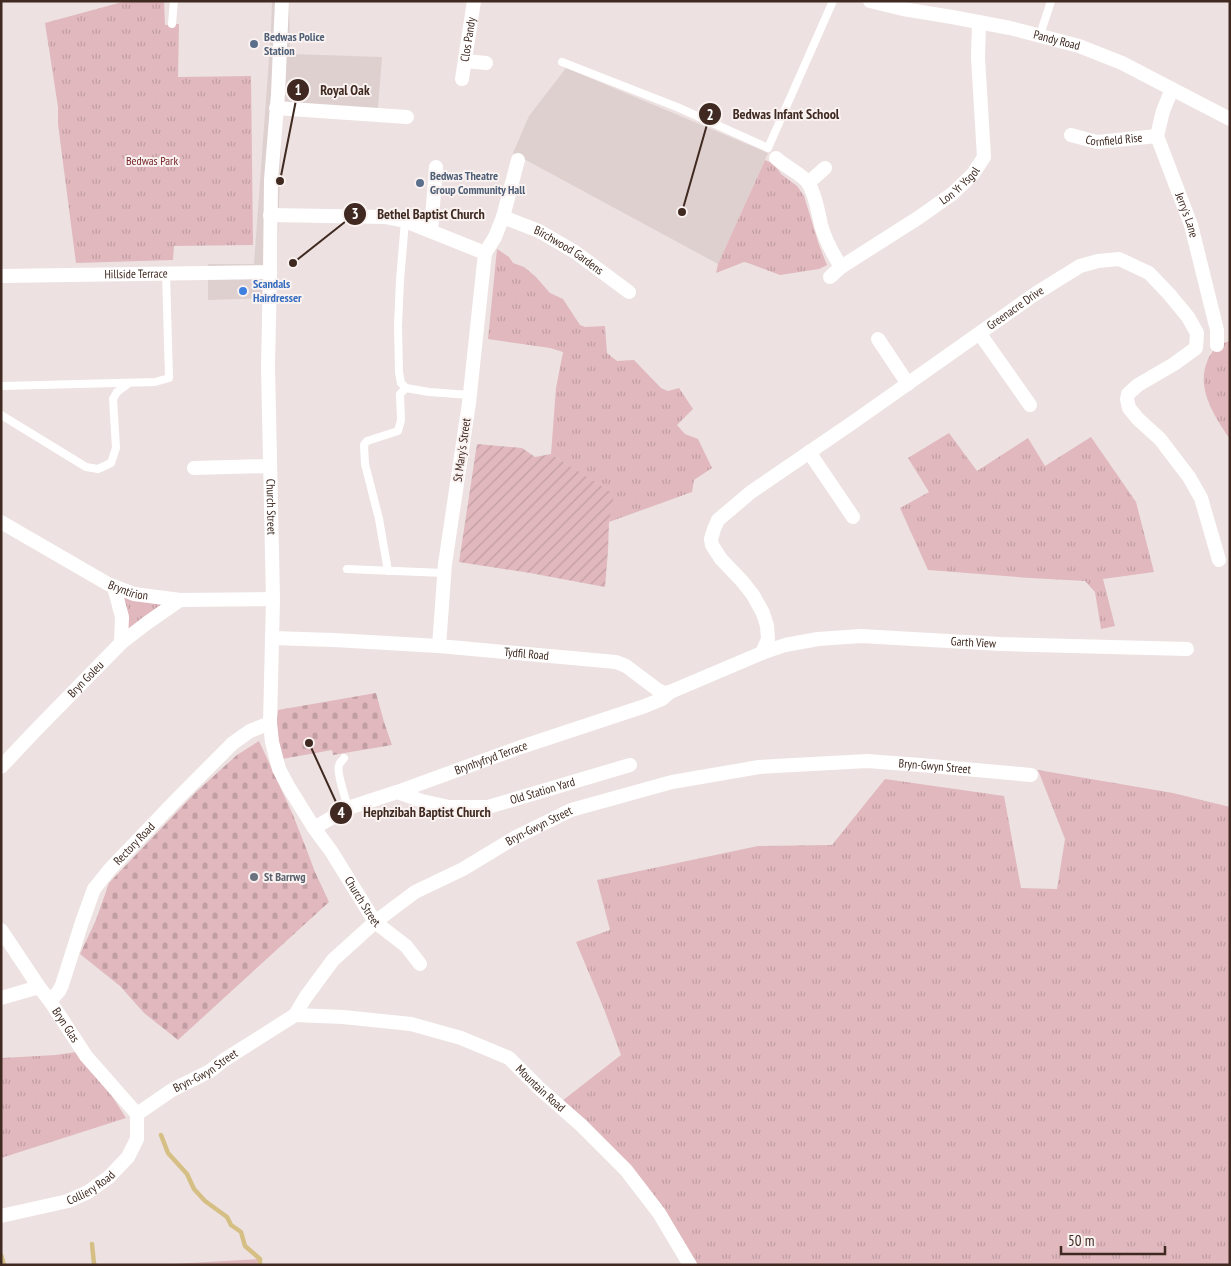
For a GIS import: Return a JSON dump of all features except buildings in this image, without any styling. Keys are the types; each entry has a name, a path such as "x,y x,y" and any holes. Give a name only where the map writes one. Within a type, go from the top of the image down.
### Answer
{"street":[{"name":"Church Street","path":"282,1 270,214 268,367 272,599 270,723 272,742 279,769 314,828 331,851 375,922 406,946 420,964"},
{"name":"Clos Pandy","path":"462,79 474,1"},
{"name":"Pandy Road","path":"870,1 903,10 923,7 1079,46 1122,62 1230,119"},
{"name":"Lon Yr Ysgol","path":"830,277 841,267 952,194 973,174 984,157 978,58 979,22"},
{"path":"465,61 486,63"},
{"path":"1157,136 1163,111 1172,90"},
{"path":"276,108 407,117"},
{"name":"Cornfield Rise","path":"1071,134 1097,142 1157,136"},
{"name":"Jerry's Lane","path":"1157,136 1191,225 1217,330 1217,345"},
{"path":"772,153 782,164 808,183 816,201 822,227 831,251 841,267"},
{"name":"St Mary's Street","path":"439,646 444,573 470,394 485,253 495,237 503,217 518,160"},
{"path":"430,232 436,167"},
{"path":"808,183 825,168"},
{"path":"270,214 385,217 405,221 485,253"},
{"name":"Birchwood Gardens","path":"503,217 539,231 575,252 629,292"},
{"name":"Greenacre Drive","path":"762,653 768,639 767,626 762,613 742,581 721,559 712,545 711,539 718,520 751,492 1035,294 1080,266 1098,261 1119,259 1149,273 1188,317 1197,334 1196,348 1174,364 1138,385 1128,394 1127,400 1128,408 1160,439 1189,477 1201,498 1219,560"},
{"name":"Hillside Terrace","path":"1,276 270,272"},
{"path":"980,334 1030,405"},
{"path":"878,338 908,384"},
{"path":"809,452 853,517"},
{"path":"194,468 270,466"},
{"name":"Bryntirion","path":"1,522 108,584 134,594 180,600 272,599"},
{"path":"114,587 122,617 122,643"},
{"name":"Bryn Goleu","path":"1,767 122,643 180,600"},
{"name":"Garth View","path":"762,653 785,645 818,639 862,636 1000,644 1187,649"},
{"name":"Tydfil Road","path":"272,638 439,646 616,662 626,666 658,690 664,693 670,692"},
{"path":"670,692 762,653"},
{"name":"Brynhyfryd Terrace","path":"314,828 348,808 645,706 662,699 670,692"},
{"name":"Rectory Road","path":"50,1001 59,992 62,985 94,888 178,798 233,743 250,731 270,723"},
{"name":"Bryn-Gwyn Street","path":"137,1114 172,1090 210,1072 224,1060 295,1015 333,960 375,922 416,892 464,869 516,837 571,810 672,782 759,767 867,761 920,764 1031,775"},
{"name":"Old Station Yard","path":"397,792 422,801 449,807 488,807 630,765"},
{"name":"Bryn Glas","path":"1,930 86,1056 137,1114"},
{"path":"1,998 39,987"},
{"name":"Mountain Road","path":"295,1015 343,1017 410,1024 461,1038 509,1058 626,1170 659,1213 690,1265"},
{"name":"Colliery Road","path":"1,1216 68,1201 88,1192 109,1177 128,1158 137,1139 137,1114"}],"lane":[{"path":"172,24 174,1"},
{"path":"562,62 677,106 772,153 833,1"},
{"path":"1040,35 1051,1"},
{"path":"405,221 400,280 398,347 401,383 406,388 429,392 470,394"},
{"path":"1,386 155,382 169,378 166,273"},
{"path":"1,415 86,467 98,468 111,463 116,448 113,399 117,392 129,383"},
{"path":"388,571 379,519 366,464 364,445 367,441 398,431 401,420 400,394 406,388"},
{"path":"347,569 444,573"},
{"path":"344,758 339,765 339,770 348,808"}],"shaded area":[{"path":"272,1 289,1 290,54 382,57 377,119 282,114 276,298 208,300 208,264 254,264"},
{"path":"566,68 768,153 718,264 513,153 529,116"}],"green space":[{"name":"Bedwas Park","path":"126,1 164,1 165,25 179,24 178,77 251,76 253,245 174,246 173,260 76,263 58,124 58,107 45,23"},
{"path":"765,160 774,164 781,174 797,186 804,196 827,265 819,269 780,275 744,262 716,273 718,264"},
{"path":"497,249 509,257 513,263 524,267 535,276 550,293 563,299 580,325 585,327 605,326 607,353 617,361 634,360 661,388 668,391 679,388 693,409 677,425 685,434 698,439 712,468 694,480 692,492 609,522 613,494 551,454 556,388 563,352 550,348 488,339"},
{"path":"1230,341 1230,439 1213,412 1205,392 1204,372 1207,362 1217,345"},
{"path":"949,433 977,471 1028,438 1045,466 1091,437 1136,502 1154,572 1103,579 1115,626 1101,629 1095,592 1085,581 928,570 900,508 929,492 908,458"},
{"path":"477,444 522,448 535,457 551,454 614,494 609,522 605,587 459,562"},
{"path":"114,587 180,600 121,643"},
{"path":"376,693 392,745 333,755 332,750 282,759 276,729 278,710"},
{"path":"259,741 293,815 329,902 178,1040 144,1013 120,986 80,954 96,920 109,883 196,792 237,755"},
{"path":"1038,770 1173,793 1230,807 1230,1265 698,1265 668,1216 643,1181 615,1150 562,1101 621,1055 576,942 610,930 597,880 758,846 832,845 885,779 1004,796 1021,888 1057,889 1065,839"},
{"path":"76,1052 103,1082 126,1118 1,1158 1,1058"},
{"path":"260,1259 260,1265 155,1265"}],"waterway":[{"path":"161,1135 168,1153 187,1174 194,1189 205,1201 227,1217 231,1225 241,1232 245,1246 260,1259 260,1265"},
{"path":"92,1244 95,1265"},
{"path":"1,1255 4,1265"}],"place":[{"name":"Bedwas Police Station","path":"254,44"},
{"name":"Royal Oak","path":"280,181"},
{"name":"Bedwas Theatre Group Community Hall","path":"420,183"},
{"name":"Bedwas Infant School","path":"682,212"},
{"name":"Bethel Baptist Church","path":"293,263"},
{"name":"Scandals Hairdresser","path":"243,291"},
{"name":"Hephzibah Baptist Church","path":"309,743"},
{"name":"St Barrwg","path":"254,877"}]}
